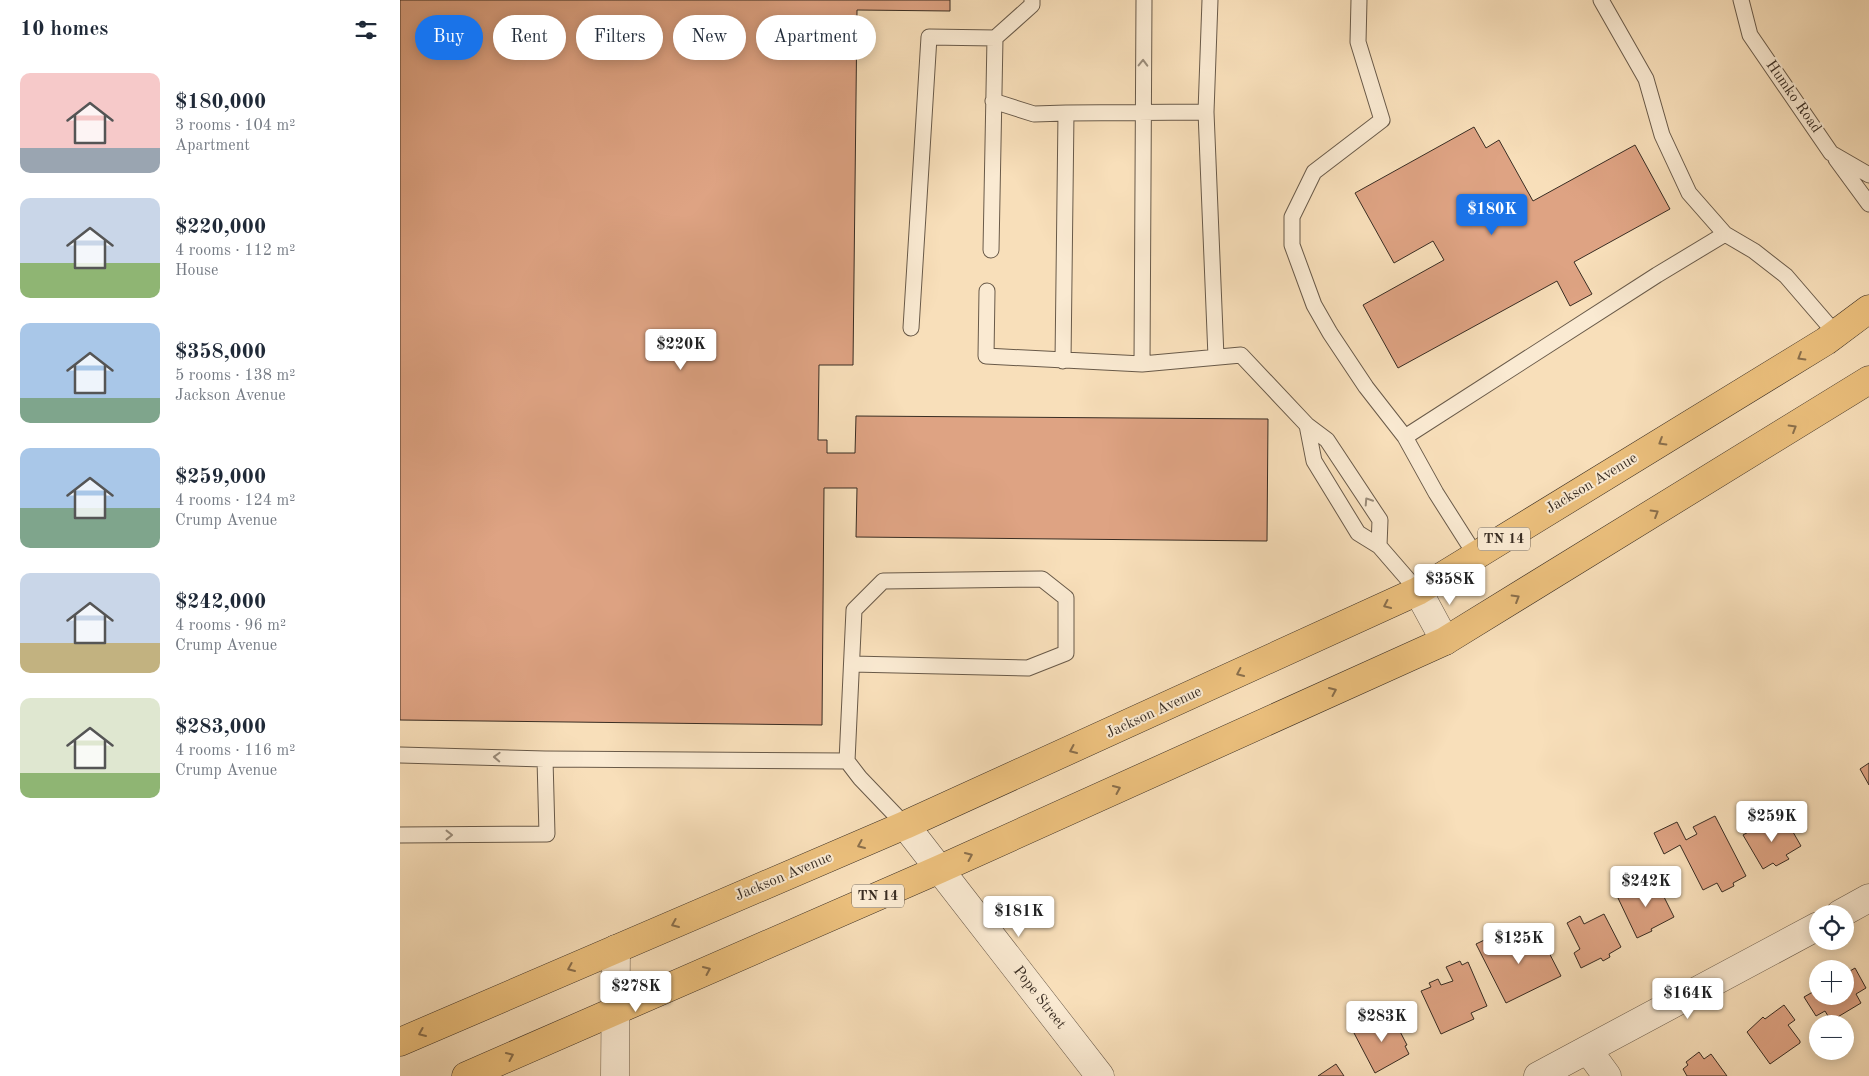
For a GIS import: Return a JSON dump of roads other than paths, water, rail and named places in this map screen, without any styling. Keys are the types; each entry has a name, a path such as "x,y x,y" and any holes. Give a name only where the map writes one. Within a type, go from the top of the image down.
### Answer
{"main road":[{"name":"Jackson Avenue","path":"400,1042 906,825 1418,591 1836,334 1869,309"},
{"name":"TN 14","path":"466,1076 940,869 1445,641 1869,380"}],"street":[{"path":"1418,591 1445,641"},
{"name":"Pope Street","path":"906,825 1100,1076"},
{"path":"1854,906 1869,898"},
{"path":"1538,1076 1809,931"},
{"path":"614,1076 616,949"},
{"path":"1588,1050 1607,1076"}],"lane":[{"path":"911,328 929,37 994,38 1032,5 1032,0"},
{"path":"1142,364 1144,0"},
{"path":"1210,0 1206,112 1216,357"},
{"path":"1359,0 1358,42 1382,120 1314,172 1292,217 1292,245 1314,304 1330,334 1366,387 1405,437 1436,493 1476,556"},
{"path":"1601,0 1646,79 1662,136 1689,193 1726,234 1754,251 1786,276 1836,334"},
{"name":"Humko Road","path":"1741,0 1750,35 1831,153 1869,175"},
{"path":"991,250 994,38"},
{"path":"994,101 1034,114 1206,112"},
{"path":"1063,361 1066,114"},
{"path":"1831,153 1869,204"},
{"path":"1405,437 1657,275 1726,234"},
{"path":"987,291 986,356 1142,364 1241,355 1307,425 1327,440 1380,520 1379,546"},
{"path":"1307,425 1314,461 1358,533 1379,546 1418,591"},
{"path":"852,664 1028,668 1066,653 1066,598 1042,579 883,581 854,610 847,761 860,778 906,825"},
{"path":"400,755 546,759 847,761"},
{"path":"400,835 547,834 546,759"}]}
